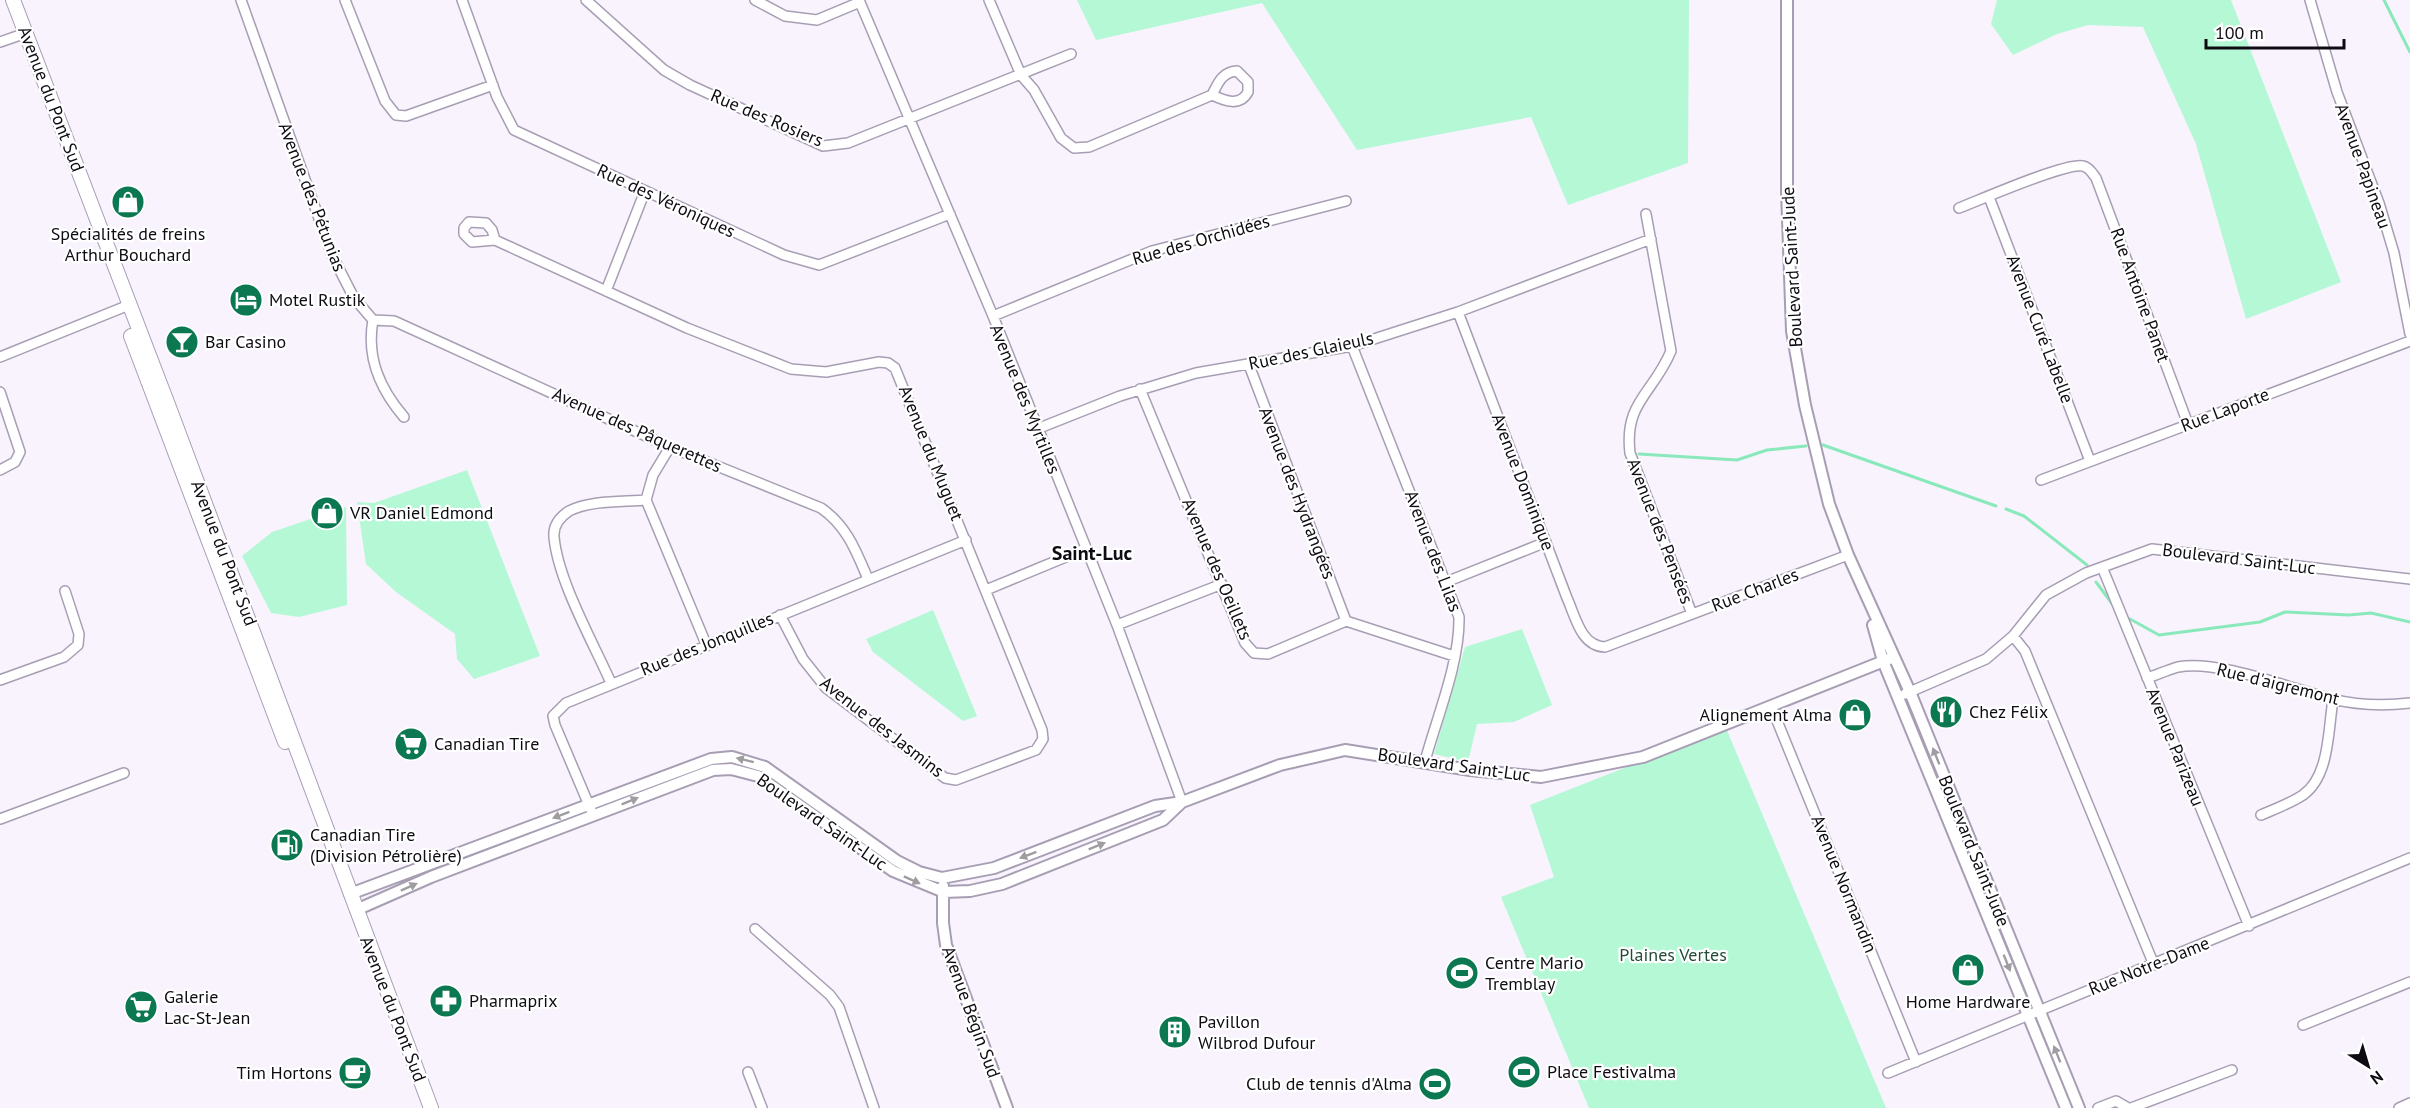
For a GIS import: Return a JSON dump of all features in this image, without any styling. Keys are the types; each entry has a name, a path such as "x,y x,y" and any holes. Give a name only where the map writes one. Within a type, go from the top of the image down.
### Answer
{"main road":[{"name":"Avenue du Pont Sud","path":"4,0 22,34"},
{"name":"Avenue du Pont Sud","path":"13,0 22,34 430,1108"},
{"name":"Avenue du Pont Sud","path":"125,306 201,525 319,828 347,913 421,1108"}],"street":[{"name":"Avenue des Pétunias","path":"241,0 332,255 354,298 373,320"},
{"path":"345,0 385,102 396,115 406,116 493,85"},
{"name":"Rue des Véroniques","path":"462,0 493,85 514,130 784,255 819,265 950,214"},
{"name":"Rue des Rosiers","path":"586,0 664,70 690,85 823,146 848,143 1071,54"},
{"path":"755,0 785,16 817,20 860,1"},
{"path":"989,0 1021,75 1034,90 1061,138 1074,148 1089,147 1212,95"},
{"name":"Boulevard Saint-Jude","path":"1787,0 1787,191 1792,331 1805,405 1829,504 1888,659 1898,697 2066,1108"},
{"name":"Avenue Papineau","path":"2310,0 2337,92 2379,203 2394,254 2410,334"},
{"name":"Avenue des Myrtilles","path":"860,1 993,316 1117,625 1182,802"},
{"path":"0,42 22,34"},
{"name":"Rue Antoine Panet","path":"1989,197 2061,170 2081,165 2088,168 2096,178 2188,424"},
{"path":"606,291 645,191"},
{"path":"1959,208 1989,197"},
{"name":"Avenue Curé Labelle","path":"1989,197 2090,461"},
{"name":"Rue des Orchidées","path":"993,316 1152,251 1346,201"},
{"path":"1646,214 1651,239"},
{"name":"Rue des Glaieuls","path":"1037,429 1140,389 1196,374 1352,346 1458,312 1651,239"},
{"name":"Avenue des Pensées","path":"1651,239 1671,351 1631,417 1628,433 1630,453 1692,614"},
{"name":"Avenue du Muguet","path":"495,240 735,348 791,369 826,372 879,362 888,363 895,368 1042,730 1043,739"},
{"path":"0,357 125,306"},
{"name":"Avenue Dominique","path":"1458,312 1585,639 1594,647"},
{"path":"373,320 371,351 376,372 384,391 404,417"},
{"name":"Avenue des Pâquerettes","path":"373,320 394,321 670,447 828,514 846,532 868,579"},
{"name":"Rue Laporte","path":"2041,480 2410,341"},
{"name":"Avenue des Lilas","path":"1352,346 1459,616 1460,633 1425,761"},
{"name":"Avenue des Hydrangées","path":"1249,365 1346,621"},
{"name":"Avenue des Oeillets","path":"1140,389 1245,643 1254,653 1268,654 1346,621"},
{"path":"0,392 20,452 15,462 0,470"},
{"path":"670,447 653,475 646,500 706,644"},
{"path":"611,683 564,577 554,536 556,522 568,512 586,505 646,500"},
{"name":"Rue des Jonquilles","path":"591,810 553,716 566,703 706,644 966,540"},
{"path":"1446,582 1546,542"},
{"path":"986,590 1085,549"},
{"name":"Boulevard Saint-Luc","path":"1898,697 1986,659 2013,636 2046,595 2102,567 2152,549 2410,579"},
{"name":"Rue Charles","path":"1594,647 1605,647 1848,555"},
{"name":"Avenue Parizeau","path":"2102,567 2248,926"},
{"path":"1117,625 1222,584"},
{"path":"0,680 64,657 78,645 79,634 65,591"},
{"name":"Avenue des Jasmins","path":"780,615 803,659 826,688 945,778 956,780 1036,750 1043,739"},
{"path":"1346,621 1454,656"},
{"path":"2013,636 2025,651 2154,965"},
{"name":"Boulevard Saint-Jude","path":"1888,659 1910,692 2079,1108"},
{"name":"Boulevard Saint-Luc","path":"356,910 711,759 732,757 765,767 897,861 942,878 994,868 1155,806 1182,802 1280,765 1345,750 1470,770 1541,777 1643,757 1888,659"},
{"name":"Rue d'aigremont","path":"2147,678 2179,667 2208,668 2279,683 2333,700 2385,706 2410,703"},
{"path":"2261,815 2303,794 2314,784 2322,766 2333,700"},
{"name":"Avenue Normandin","path":"1771,706 1916,1062"},
{"name":"Boulevard Saint-Luc","path":"350,894 713,770 745,772 758,776 893,871 944,892 970,891 1002,884 1163,820 1182,802"},
{"path":"0,819 124,773"},
{"name":"Rue Notre-Dame","path":"1888,1073 2410,858"},
{"name":"Avenue Bégin Sud","path":"942,878 946,945 1007,1108"},
{"path":"755,929 830,995 839,1007 874,1108"},
{"path":"2302,1024 2410,982"},
{"path":"2098,1108 2116,1101 2129,1108 2232,1070"},
{"path":"748,1072 762,1108"},
{"path":"2398,1108 2410,1103"}],"green space":[{"path":"1077,0 1689,0 1688,163 1568,205 1531,117 1357,150 1262,3 1096,40"},
{"path":"1997,0 2231,0 2341,282 2246,319 2196,144 2143,27 2088,25 2057,34 2013,55 1991,24"},
{"path":"467,470 540,656 474,679 457,659 455,634 396,592 366,564 357,502 374,503"},
{"path":"346,507 347,605 299,617 271,613 242,556 272,532"},
{"path":"933,610 977,716 963,721 873,652 866,639"},
{"path":"1522,629 1552,705 1514,722 1477,724 1468,762 1434,754 1465,647"},
{"name":"Plaines Vertes","path":"1726,728 1886,1108 1589,1108 1501,897 1554,877 1530,805"}],"waterway":[{"path":"2384,0 2410,52"},
{"path":"1823,445 1996,506"},
{"path":"1639,454 1737,460 1767,450 1806,446"},
{"path":"2006,509 2024,516 2087,565"},
{"path":"2096,582 2113,605"},
{"path":"2130,619 2159,635 2260,622 2285,612 2349,615 2371,613 2410,622"}],"place":[{"name":"Spécialités de freins Arthur Bouchard","path":"128,202"},
{"name":"Motel Rustik","path":"246,300"},
{"name":"Bar Casino","path":"182,342"},
{"name":"VR Daniel Edmond","path":"327,513"},
{"name":"Chez Félix","path":"1946,712"},
{"name":"Alignement Alma","path":"1855,715"},
{"name":"Canadian Tire","path":"411,744"},
{"name":"Canadian Tire (Division Pétrolière)","path":"287,845"},
{"name":"Home Hardware","path":"1968,970"},
{"name":"Centre Mario Tremblay","path":"1462,973"},
{"name":"Pharmaprix","path":"446,1001"},
{"name":"Galerie Lac-St-Jean","path":"141,1007"},
{"name":"Pavillon Wilbrod Dufour","path":"1175,1032"},
{"name":"Place Festivalma","path":"1524,1072"},
{"name":"Tim Hortons","path":"355,1073"},
{"name":"Club de tennis d'Alma","path":"1435,1084"}],"district":[{"name":"Saint-Luc","path":"1092,553"}]}
